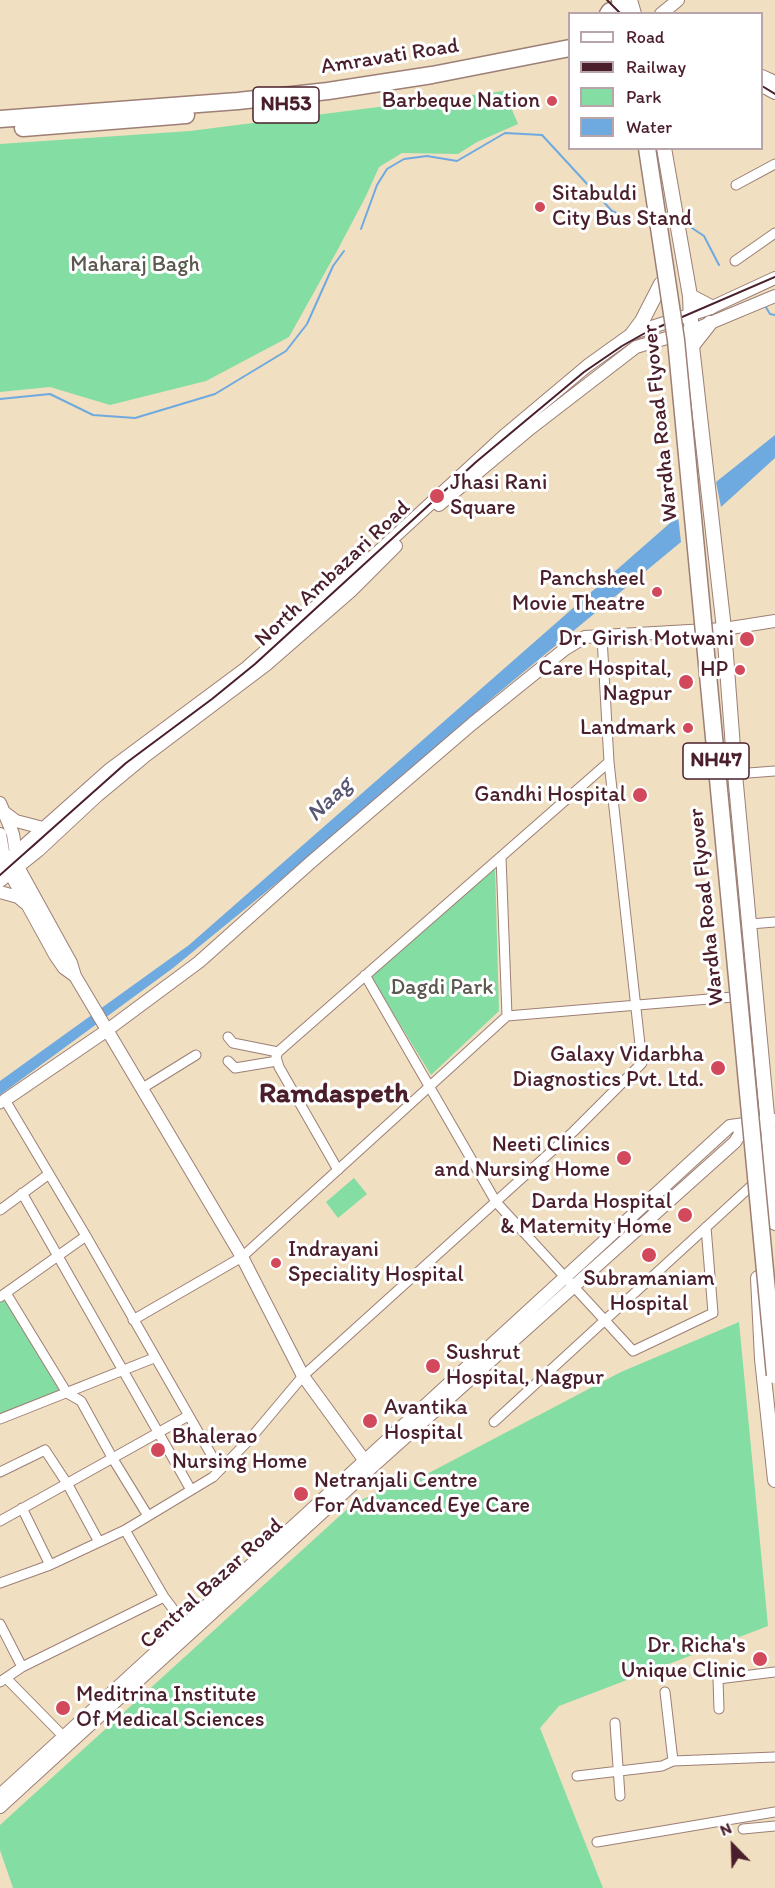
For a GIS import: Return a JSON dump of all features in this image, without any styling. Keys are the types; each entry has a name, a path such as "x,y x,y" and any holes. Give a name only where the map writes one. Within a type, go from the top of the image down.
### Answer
{"highway":[{"name":"Amravati Road","path":"0,130 64,119 328,91 432,75 568,48"},
{"name":"Amravati Road","path":"0,119 64,119 238,111 434,85 568,59"},
{"name":"Wardha Road Flyover","path":"647,150 677,352 775,1375"},
{"name":"Wardha Road Flyover","path":"654,150 685,355 709,591 728,832 775,1307"}],"main road":[{"path":"640,150 662,284 698,631 745,1126 759,1284 762,1359 775,1480"},
{"path":"664,150 690,296 692,346 724,629 735,774 771,1122 775,1223"},
{"name":"North Ambazari Road","path":"7,870 135,765 266,665 351,591 431,512 587,366 633,333 711,307 775,278"},
{"path":"633,333 662,284"},
{"path":"690,296 711,307"},
{"name":"North Ambazari Road","path":"15,853 110,769 246,668 510,438 636,346 691,331 775,296"},
{"path":"692,346 710,323"},
{"path":"3,1102 106,1031 199,962 356,823 472,724 565,649 585,637 724,629 775,621"},
{"path":"2,808 16,821 43,828"},
{"path":"2,808 13,834 15,853 7,870"},
{"path":"0,834 7,870 55,956 64,968 75,976"},
{"path":"7,870 71,963 75,976 106,1031 242,1257 303,1376 367,1466"},
{"path":"0,892 18,897 26,903"},
{"path":"745,1126 771,1122"},
{"name":"Central Bazar Road","path":"0,1807 568,1282 735,1142 745,1126"},
{"name":"Central Bazar Road","path":"0,1795 367,1466"}],"street":[{"path":"736,185 775,164"},
{"path":"735,261 775,233"},
{"path":"0,1583 50,1565 125,1530 213,1477 250,1439 303,1376 586,1120 642,1064 609,762 602,637"},
{"path":"228,1061 235,1068 277,1057 365,975 609,762"},
{"path":"735,774 775,771"},
{"path":"501,857 507,1016"},
{"path":"750,924 775,922"},
{"path":"365,975 496,1202 633,1351 713,1312 706,1227"},
{"path":"133,1320 242,1257 507,1016 733,997"},
{"path":"228,1037 233,1043 277,1057 338,1170"},
{"path":"141,1089 196,1055"},
{"path":"3,1102 86,1236 220,1470"},
{"path":"0,1210 49,1174"},
{"path":"494,1422 750,1186"},
{"path":"22,1194 160,1432 191,1490"},
{"path":"86,1236 3,1295 67,1393 81,1401 148,1516"},
{"path":"0,1419 154,1358"},
{"path":"0,1521 188,1416"},
{"path":"0,1472 45,1450 68,1485 99,1542"},
{"path":"22,1508 50,1565"},
{"path":"125,1530 164,1597 186,1626"},
{"path":"64,1737 3,1680 22,1667 164,1597"},
{"path":"0,1624 22,1667"},
{"path":"719,1709 718,1678 775,1672"},
{"path":"665,1692 673,1761"},
{"path":"615,1724 620,1796"},
{"path":"577,1776 662,1766 673,1761 775,1757"},
{"path":"597,1842 775,1812"},
{"path":"743,1830 775,1826"}],"green space":[{"name":"Maharaj Bagh","path":"504,91 518,124 477,142 458,154 402,153 379,167 337,251 289,337 206,381 110,405 50,387 0,392 0,144 190,131"},
{"name":"Dagdi Park","path":"495,867 499,1011 431,1075 371,977"},
{"path":"354,1178 367,1194 338,1218 326,1202"},
{"path":"8,1296 67,1393 0,1419 0,1302"},
{"path":"739,1322 768,1626 559,1706 540,1728 603,1888 13,1888 0,1850 0,1825 355,1502 425,1475 621,1372"}],"water":[{"path":"775,435 775,458 721,507 716,482"},
{"path":"678,516 681,542 497,694 316,851 173,968 0,1095 0,1081 189,945"}],"waterway":[{"path":"361,229 377,185 387,169 404,159 427,156 457,161 505,133 542,135 612,211 632,220"},
{"path":"683,222 704,236 719,265"},
{"path":"0,399 50,394 93,415 135,418 215,394 286,351 307,324 333,266 344,251"},
{"path":"764,304 770,314 775,315"}],"railway":[{"path":"607,0 619,12"},
{"path":"763,87 775,94"},
{"path":"0,875 126,763 255,664 476,462 584,372 645,333 775,277"}],"place":[{"name":"Barbeque Nation","path":"552,101"},
{"name":"Sitabuldi City Bus Stand","path":"540,207"},
{"name":"Jhasi Rani Square","path":"437,496"},
{"name":"Panchsheel Movie Theatre","path":"657,592"},
{"name":"Dr. Girish Motwani","path":"747,639"},
{"name":"HP","path":"740,670"},
{"name":"Care Hospital, Nagpur","path":"686,682"},
{"name":"Landmark","path":"688,728"},
{"name":"Gandhi Hospital","path":"640,795"},
{"name":"Galaxy Vidarbha Diagnostics Pvt. Ltd.","path":"718,1068"},
{"name":"Neeti Clinics and Nursing Home","path":"624,1158"},
{"name":"Darda Hospital & Maternity Home","path":"685,1215"},
{"name":"Subramaniam Hospital","path":"649,1255"},
{"name":"Indrayani Speciality Hospital","path":"276,1263"},
{"name":"Sushrut Hospital, Nagpur","path":"433,1366"},
{"name":"Avantika Hospital","path":"370,1421"},
{"name":"Bhalerao Nursing Home","path":"158,1450"},
{"name":"Netranjali Centre For Advanced Eye Care","path":"301,1494"},
{"name":"Dr. Richa's Unique Clinic","path":"760,1659"},
{"name":"Meditrina Institute Of Medical Sciences","path":"63,1708"}],"district":[{"name":"Ramdaspeth","path":"334,1095"}],"water label":[{"name":"Naag","path":"330,800"}]}
